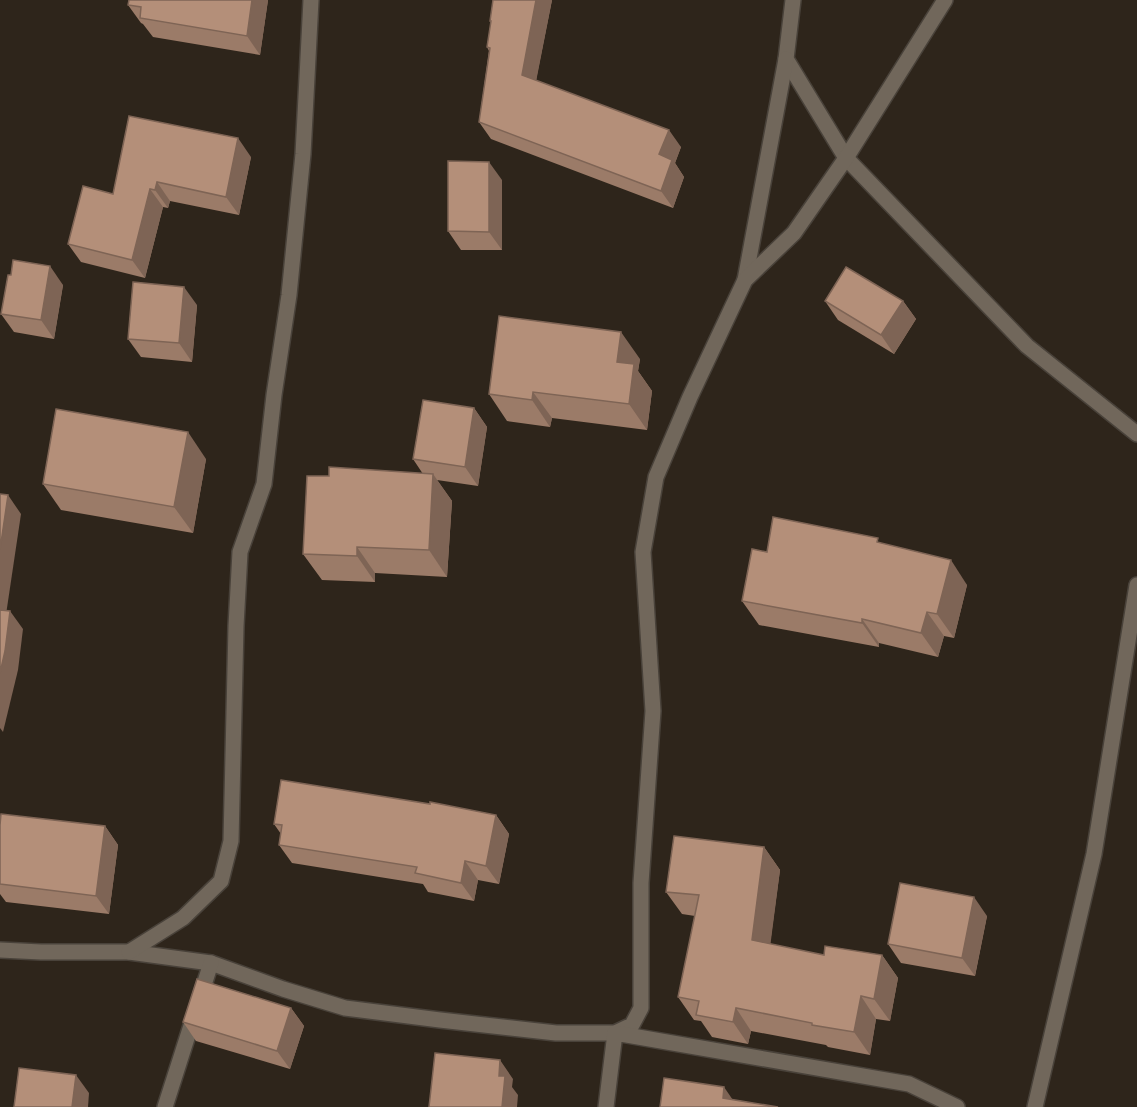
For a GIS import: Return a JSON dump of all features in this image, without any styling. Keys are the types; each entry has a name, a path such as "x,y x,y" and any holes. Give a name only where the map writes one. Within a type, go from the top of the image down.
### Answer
{"street":[{"path":"129,952 183,918 221,881 231,841 240,552 264,484 289,295 303,154 311,0"},
{"path":"615,1034 632,1025 640,1008 641,883 653,711 644,552 656,477 690,397 745,280 786,59 793,0"},
{"path":"745,280 794,233 846,158 945,0"},
{"path":"786,59 846,158 1027,346 1137,434"},
{"path":"1035,1107 1094,854 1137,585"},
{"path":"0,950 129,952 210,963 345,1008 556,1033 615,1034 909,1084 957,1107"},
{"path":"165,1107 210,963"},
{"path":"606,1107 615,1034"}],"building":[{"path":"129,0 252,0 247,36 140,18 141,7 128,5"},
{"path":"493,0 536,0 522,75 669,130 659,154 672,160 661,191 479,122 490,48 487,47"},
{"path":"129,116 238,138 226,197 157,182 155,190 150,189 132,260 68,244 83,186 113,194"},
{"path":"448,161 489,162 489,232 448,231"},
{"path":"13,260 50,266 41,320 1,314"},
{"path":"846,267 903,301 881,335 825,301"},
{"path":"133,282 184,287 179,343 128,339"},
{"path":"499,316 621,332 617,362 634,364 629,404 533,392 532,400 489,394"},
{"path":"423,400 474,408 465,467 413,459"},
{"path":"56,409 188,432 174,507 43,484"},
{"path":"329,467 433,474 429,550 357,547 357,556 303,554 307,476 329,476"},
{"path":"0,494 8,495 0,550"},
{"path":"773,517 878,538 877,542 951,560 937,614 927,612 921,633 862,619 862,623 742,601 752,549 767,552"},
{"path":"0,610 10,611 0,673"},
{"path":"281,780 430,804 430,802 496,815 486,866 465,861 461,883 415,873 417,867 279,845 282,825 274,824"},
{"path":"1,814 105,826 96,896 0,884"},
{"path":"674,836 764,847 752,940 824,955 825,946 882,955 874,999 861,996 854,1032 736,1008 733,1022 696,1015 699,1001 678,997 699,895 666,892"},
{"path":"900,883 974,897 962,958 888,944"},
{"path":"197,979 291,1008 277,1051 183,1022"},
{"path":"435,1053 500,1060 499,1076 505,1076 502,1107 429,1107"},
{"path":"19,1068 76,1075 72,1107 14,1107"},
{"path":"664,1078 724,1087 723,1098 778,1107 660,1107"}]}
